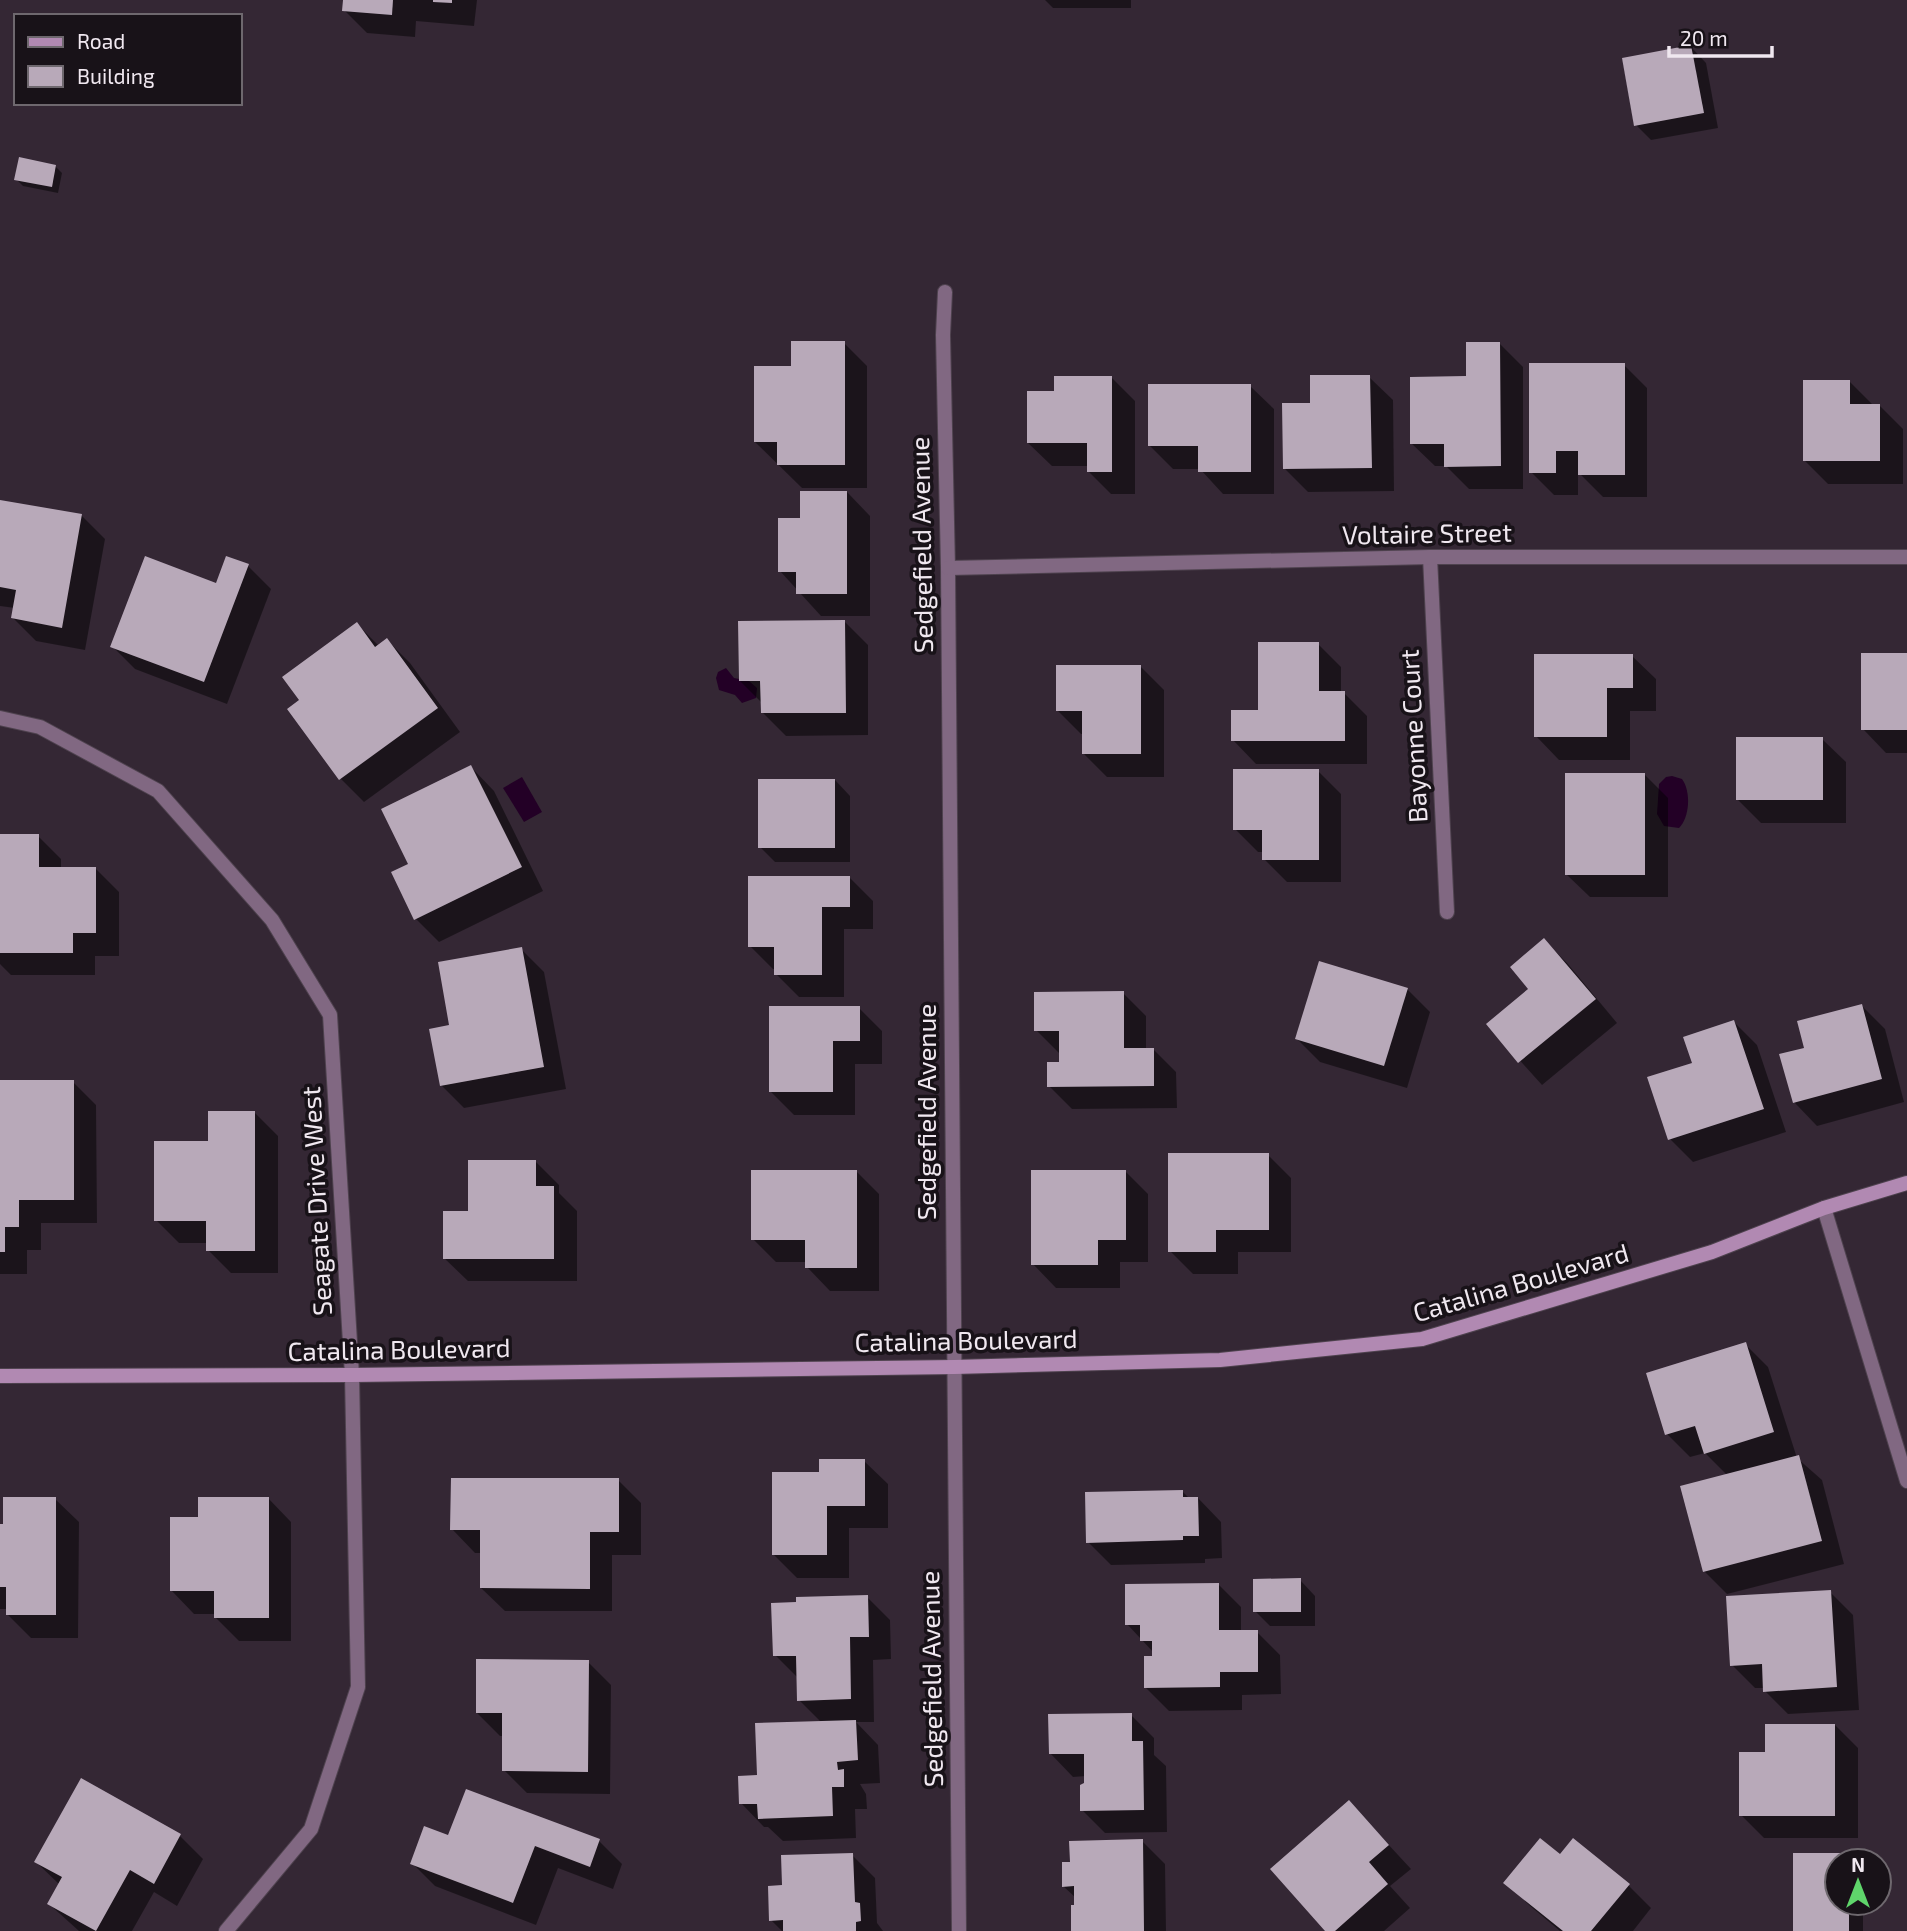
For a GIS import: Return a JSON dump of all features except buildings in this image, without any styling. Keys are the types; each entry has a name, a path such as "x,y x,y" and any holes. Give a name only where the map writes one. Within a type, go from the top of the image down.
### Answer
{"street":[{"name":"Sedgefield Avenue","path":"945,292 943,335 948,568 959,1931"},
{"name":"Voltaire Street","path":"948,568 1430,557 1907,557"},
{"name":"Bayonne Court","path":"1430,557 1447,912"},
{"name":"Seagate Drive West","path":"0,718 40,727 158,791 272,920 330,1015 352,1375 358,1687 311,1829 226,1931"},
{"name":"Catalina Boulevard","path":"0,1376 352,1375 954,1367 1220,1360 1422,1339 1712,1252 1824,1208 1907,1183"},
{"path":"1824,1208 1907,1481"}],"shaded area":[{"path":"726,668 734,678 749,681 757,688 756,698 742,703 735,695 719,690 716,678 718,672"},
{"path":"522,777 542,812 524,822 503,788"},
{"path":"1666,777 1682,779 1688,797 1687,811 1679,828 1664,826 1657,814 1659,784"}]}
